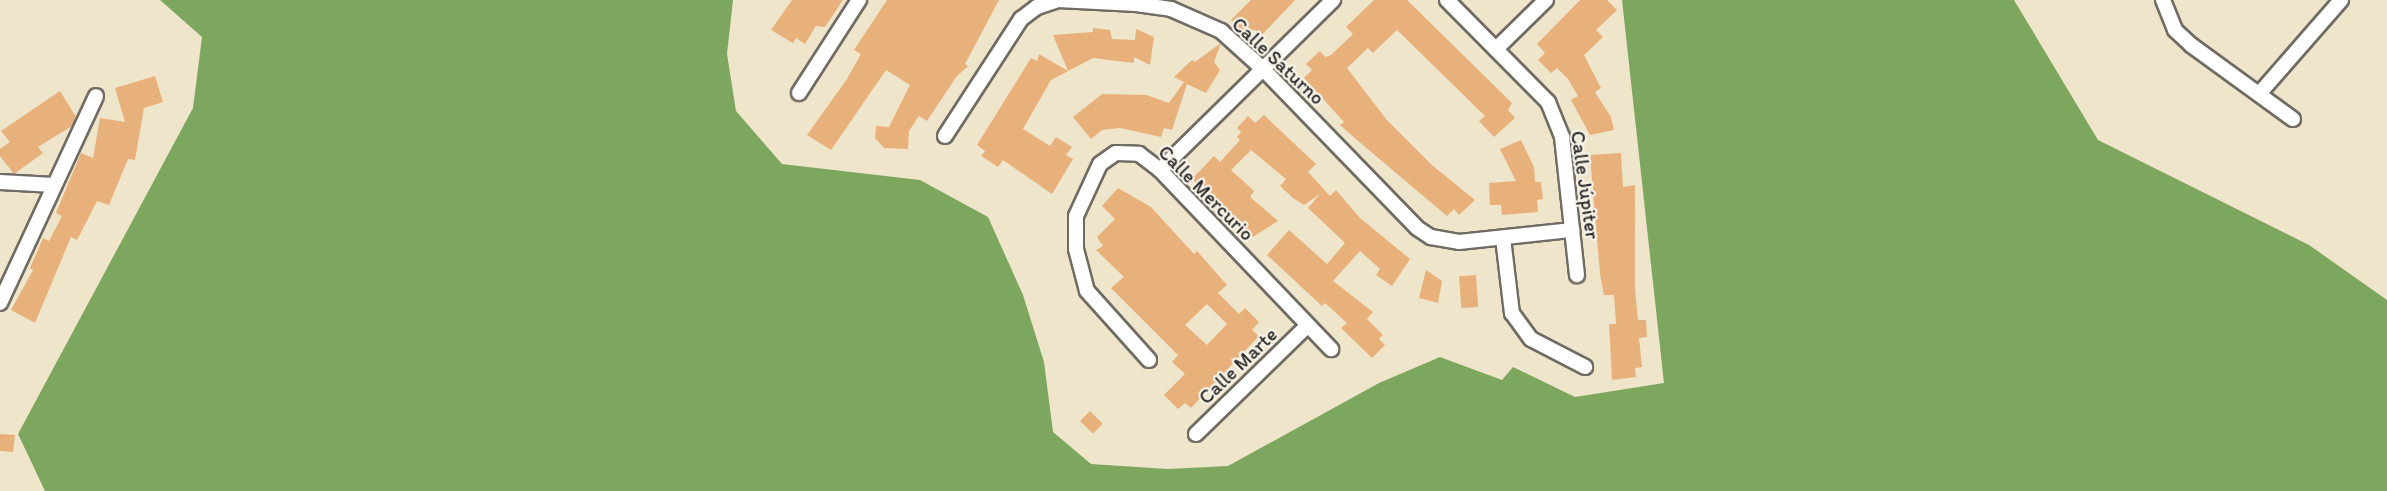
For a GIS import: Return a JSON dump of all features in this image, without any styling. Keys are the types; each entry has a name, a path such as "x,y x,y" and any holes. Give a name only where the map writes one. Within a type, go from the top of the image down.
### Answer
{"street":[{"path":"799,93 859,0"},
{"name":"Calle Saturno","path":"945,136 1022,19 1037,7 1058,0 1171,9 1221,31 1263,69 1417,228 1431,237 1459,242 1572,230"},
{"path":"1160,170 1333,0"},
{"name":"Calle Júpiter","path":"1448,0 1548,102 1562,136 1577,275"},
{"path":"1496,49 1546,0"},
{"path":"2163,0 2175,30 2293,119"},
{"path":"2259,94 2341,0"},
{"path":"0,303 96,96"},
{"name":"Calle Mercurio","path":"1149,360 1087,291 1076,249 1076,216 1100,164 1116,153 1139,154 1160,170 1331,349"},
{"path":"0,182 54,185"},
{"path":"1503,238 1512,313 1531,339 1585,367"},
{"name":"Calle Marte","path":"1196,434 1308,325"}],"green space":[{"path":"160,0 733,0 727,54 736,111 782,164 920,180 988,217 1023,295 1044,362 1053,432 1091,464 1168,469 1228,466 1379,383 1440,357 1502,380 1513,367 1575,397 1664,383 1622,0 2014,0 2098,140 2309,245 2387,300 2387,491 45,491 18,434 193,108 202,37"}],"building":[{"path":"792,0 843,0 825,27 816,26 805,44 796,38 793,43 771,30"},
{"path":"887,0 999,0 965,64 968,66 957,76 927,121 919,116 909,131 908,149 884,148 875,138 876,126 889,127 910,85 886,70 831,150 807,135 847,79 861,54 854,50"},
{"path":"1251,0 1295,0 1261,36 1254,29 1248,36 1231,20"},
{"path":"1374,0 1407,0 1512,103 1508,110 1515,118 1494,137 1479,121 1485,116 1397,30 1373,53 1368,48 1347,68 1386,119 1433,166 1475,200 1459,215 1454,209 1447,216 1340,125 1344,122 1304,78 1312,70 1306,64 1320,51 1325,57 1331,55 1353,34 1346,27"},
{"path":"1580,0 1607,0 1617,10 1596,30 1603,37 1584,55 1601,88 1595,92 1611,117 1614,130 1590,135 1571,100 1578,96 1568,79 1557,68 1551,73 1538,60 1545,53 1537,44"},
{"path":"1093,28 1110,30 1112,39 1135,40 1136,29 1154,37 1150,65 1134,57 1134,63 1093,58 1051,80 1023,129 1050,146 1056,137 1072,147 1066,155 1073,159 1052,194 1003,160 998,167 981,156 985,151 977,145 1031,58 1037,61 1039,54 1068,71 1053,35 1093,32"},
{"path":"1221,43 1214,62 1220,70 1206,93 1187,84 1172,130 1164,128 1161,137 1120,128 1102,130 1091,139 1073,117 1102,94 1146,95 1169,103 1184,82 1174,77 1192,60 1195,62"},
{"path":"155,76 163,102 144,108 135,160 128,159 109,205 97,201 77,240 71,237 35,323 11,310 33,270 30,268 43,238 49,241 62,216 56,213 81,153 93,158 100,118 125,122 115,88"},
{"path":"60,91 76,117 72,126 38,147 43,153 14,174 0,156 0,149 10,142 1,131"},
{"path":"1264,115 1316,164 1308,172 1330,196 1336,190 1360,218 1410,259 1392,286 1376,275 1380,269 1360,251 1333,281 1373,312 1367,319 1383,335 1379,339 1385,345 1372,358 1341,328 1347,323 1325,303 1322,306 1267,255 1289,230 1327,264 1345,243 1308,208 1320,194 1304,205 1293,198 1280,186 1286,179 1251,150 1231,170 1254,191 1250,197 1278,221 1253,237 1192,179 1214,156 1220,162 1240,140 1237,137 1241,132 1237,128 1248,116 1255,123"},
{"path":"1521,140 1534,167 1535,182 1541,182 1543,199 1537,200 1538,212 1502,215 1501,205 1490,205 1489,183 1516,181 1500,149"},
{"path":"1621,153 1623,187 1635,185 1635,289 1638,320 1646,320 1647,337 1639,338 1642,367 1635,368 1636,377 1612,380 1609,324 1616,324 1614,295 1604,295 1600,274 1590,155"},
{"path":"1118,188 1151,207 1194,254 1197,251 1227,285 1218,293 1239,314 1245,308 1259,322 1252,330 1259,336 1191,408 1185,403 1178,409 1164,395 1185,374 1172,362 1178,355 1111,288 1124,277 1096,250 1103,246 1097,237 1115,219 1102,206","holes":["1207,304 1227,324 1207,345 1185,325"]},
{"path":"1426,270 1442,281 1438,303 1419,298"},
{"path":"1476,275 1478,307 1461,308 1459,276"},
{"path":"1090,411 1103,424 1093,434 1080,421"},
{"path":"0,434 15,435 13,452 0,451"}]}
